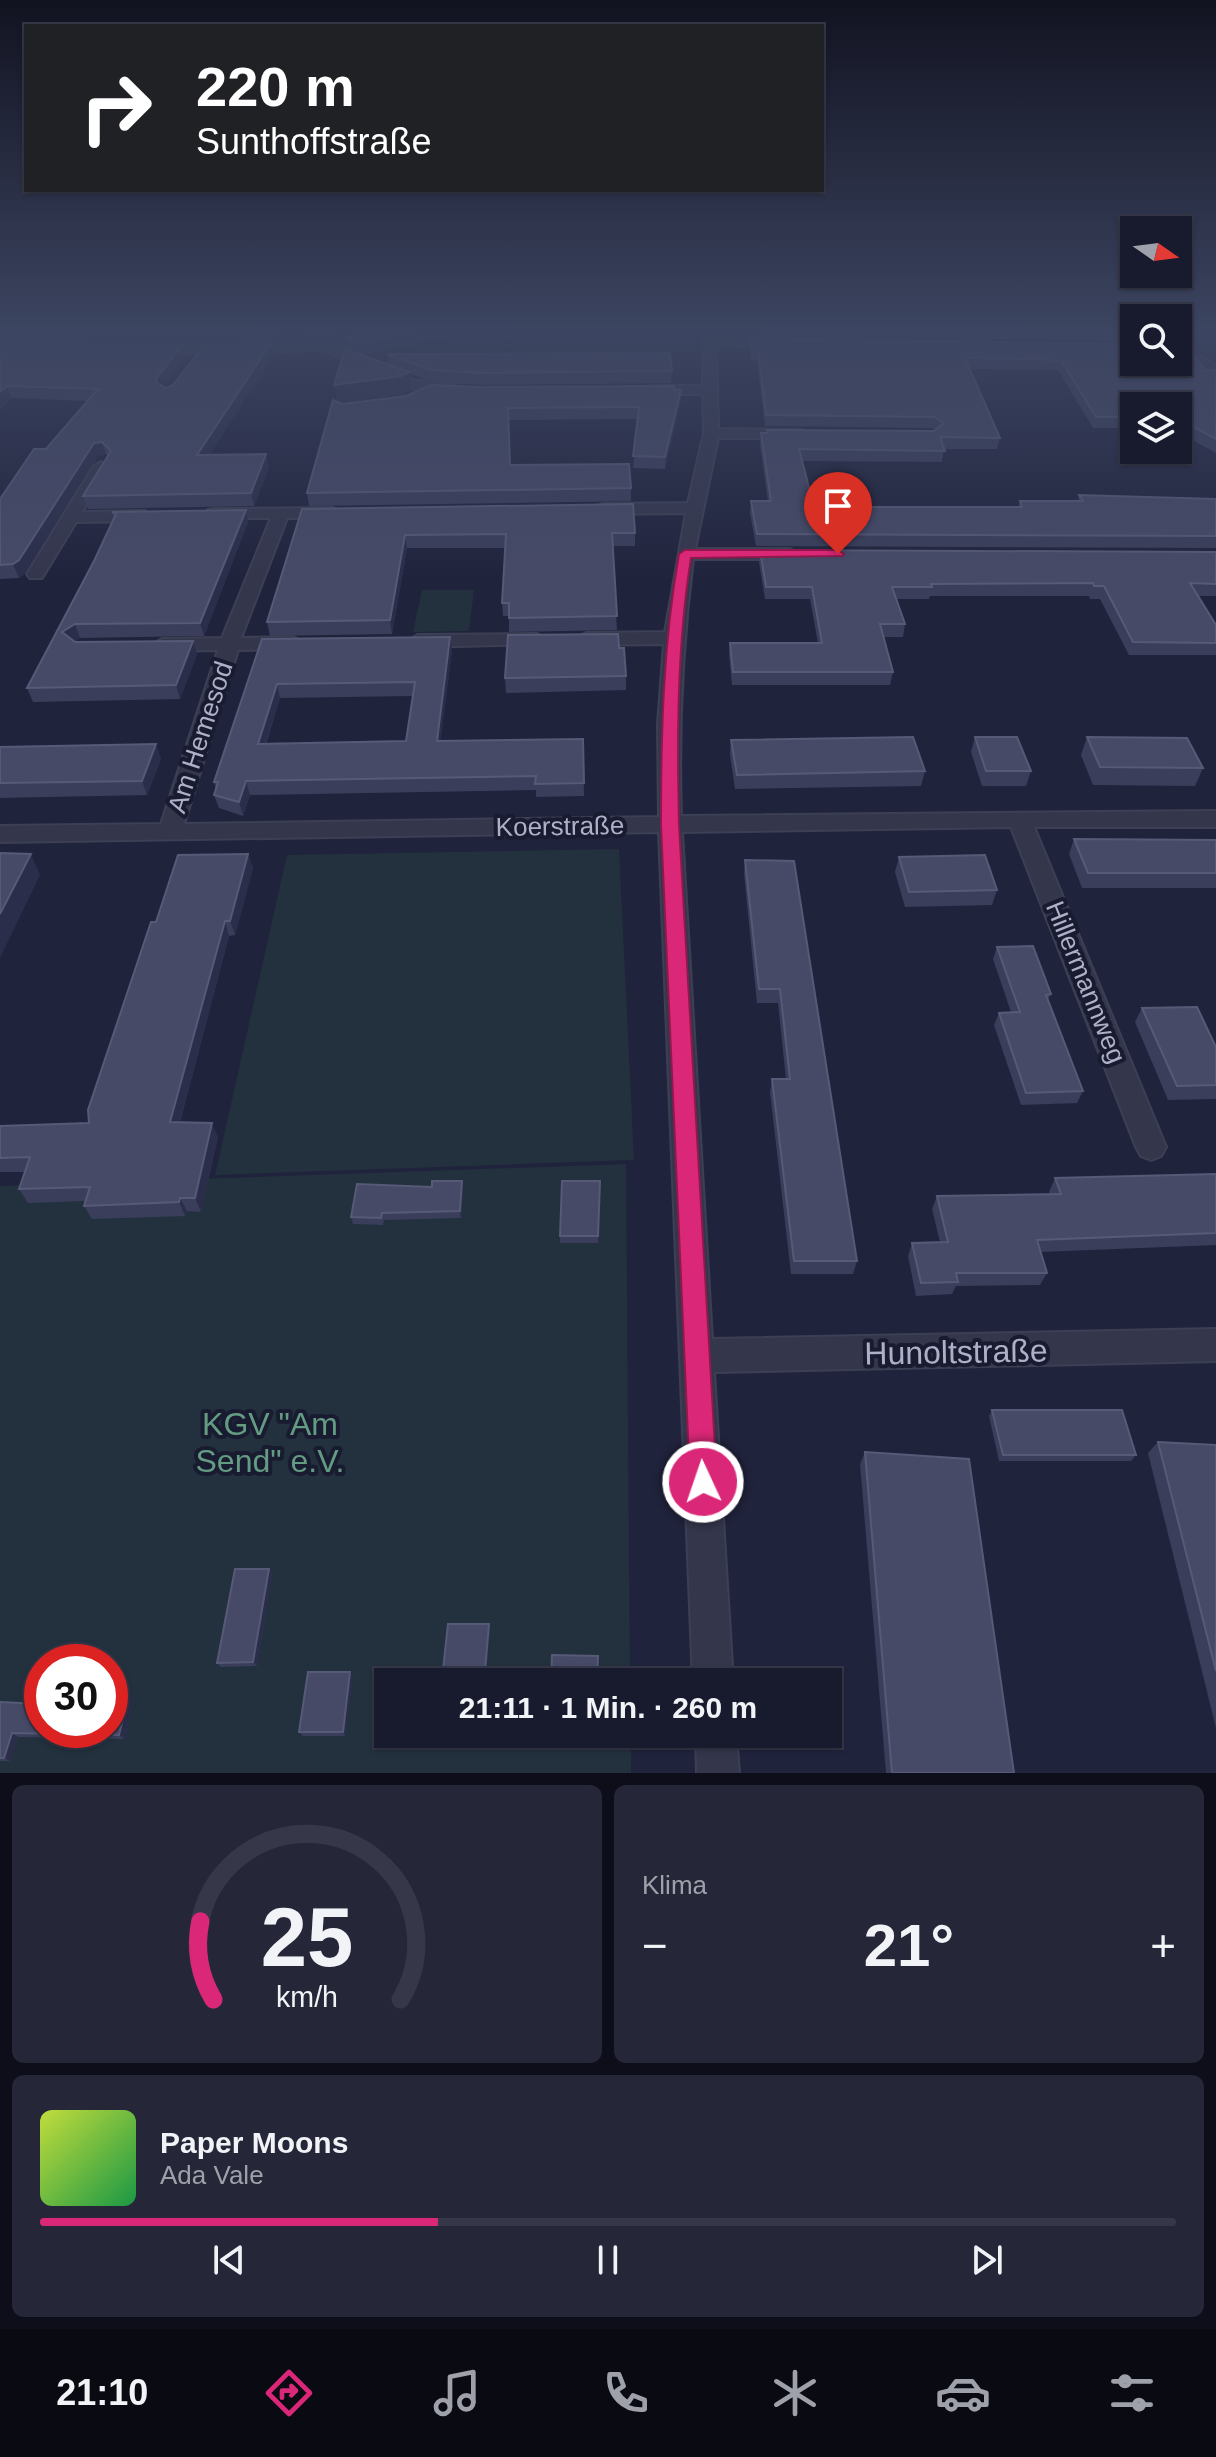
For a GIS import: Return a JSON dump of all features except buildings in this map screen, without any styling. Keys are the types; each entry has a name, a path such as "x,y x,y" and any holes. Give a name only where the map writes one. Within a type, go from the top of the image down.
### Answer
{"street":[{"path":"711,415 711,433 685,554 674,638 668,724 670,825 712,1668"},
{"path":"711,433 821,434"},
{"path":"36,574 104,462"},
{"path":"589,509 695,508"},
{"path":"204,515 351,512"},
{"name":"Am Hemesod","path":"170,831 230,643 281,513"},
{"path":"71,517 160,516"},
{"path":"685,554 807,554"},
{"path":"390,642 674,638"},
{"name":"Am Hemesod","path":"140,645 310,642"},
{"name":"Koerstraße","path":"0,834 1019,819 1216,819"},
{"name":"Hillermannweg","path":"1019,819 1080,964 1151,1147"},
{"name":"Hunoltstraße","path":"697,1356 1216,1345"},
{"path":"717,1748 718,1773"}],"green space":[{"path":"422,590 474,590 469,631 413,632"},
{"path":"619,849 634,1160 215,1175 287,855"},
{"name":"KGV \"Am Send\" e.V.","path":"626,1164 630,1668 374,1668 374,1748 631,1748 631,1773 0,1773 0,1186"}],"route":[{"path":"703,1482 670,825 668,724 680,585 685,554 838,554"}]}
